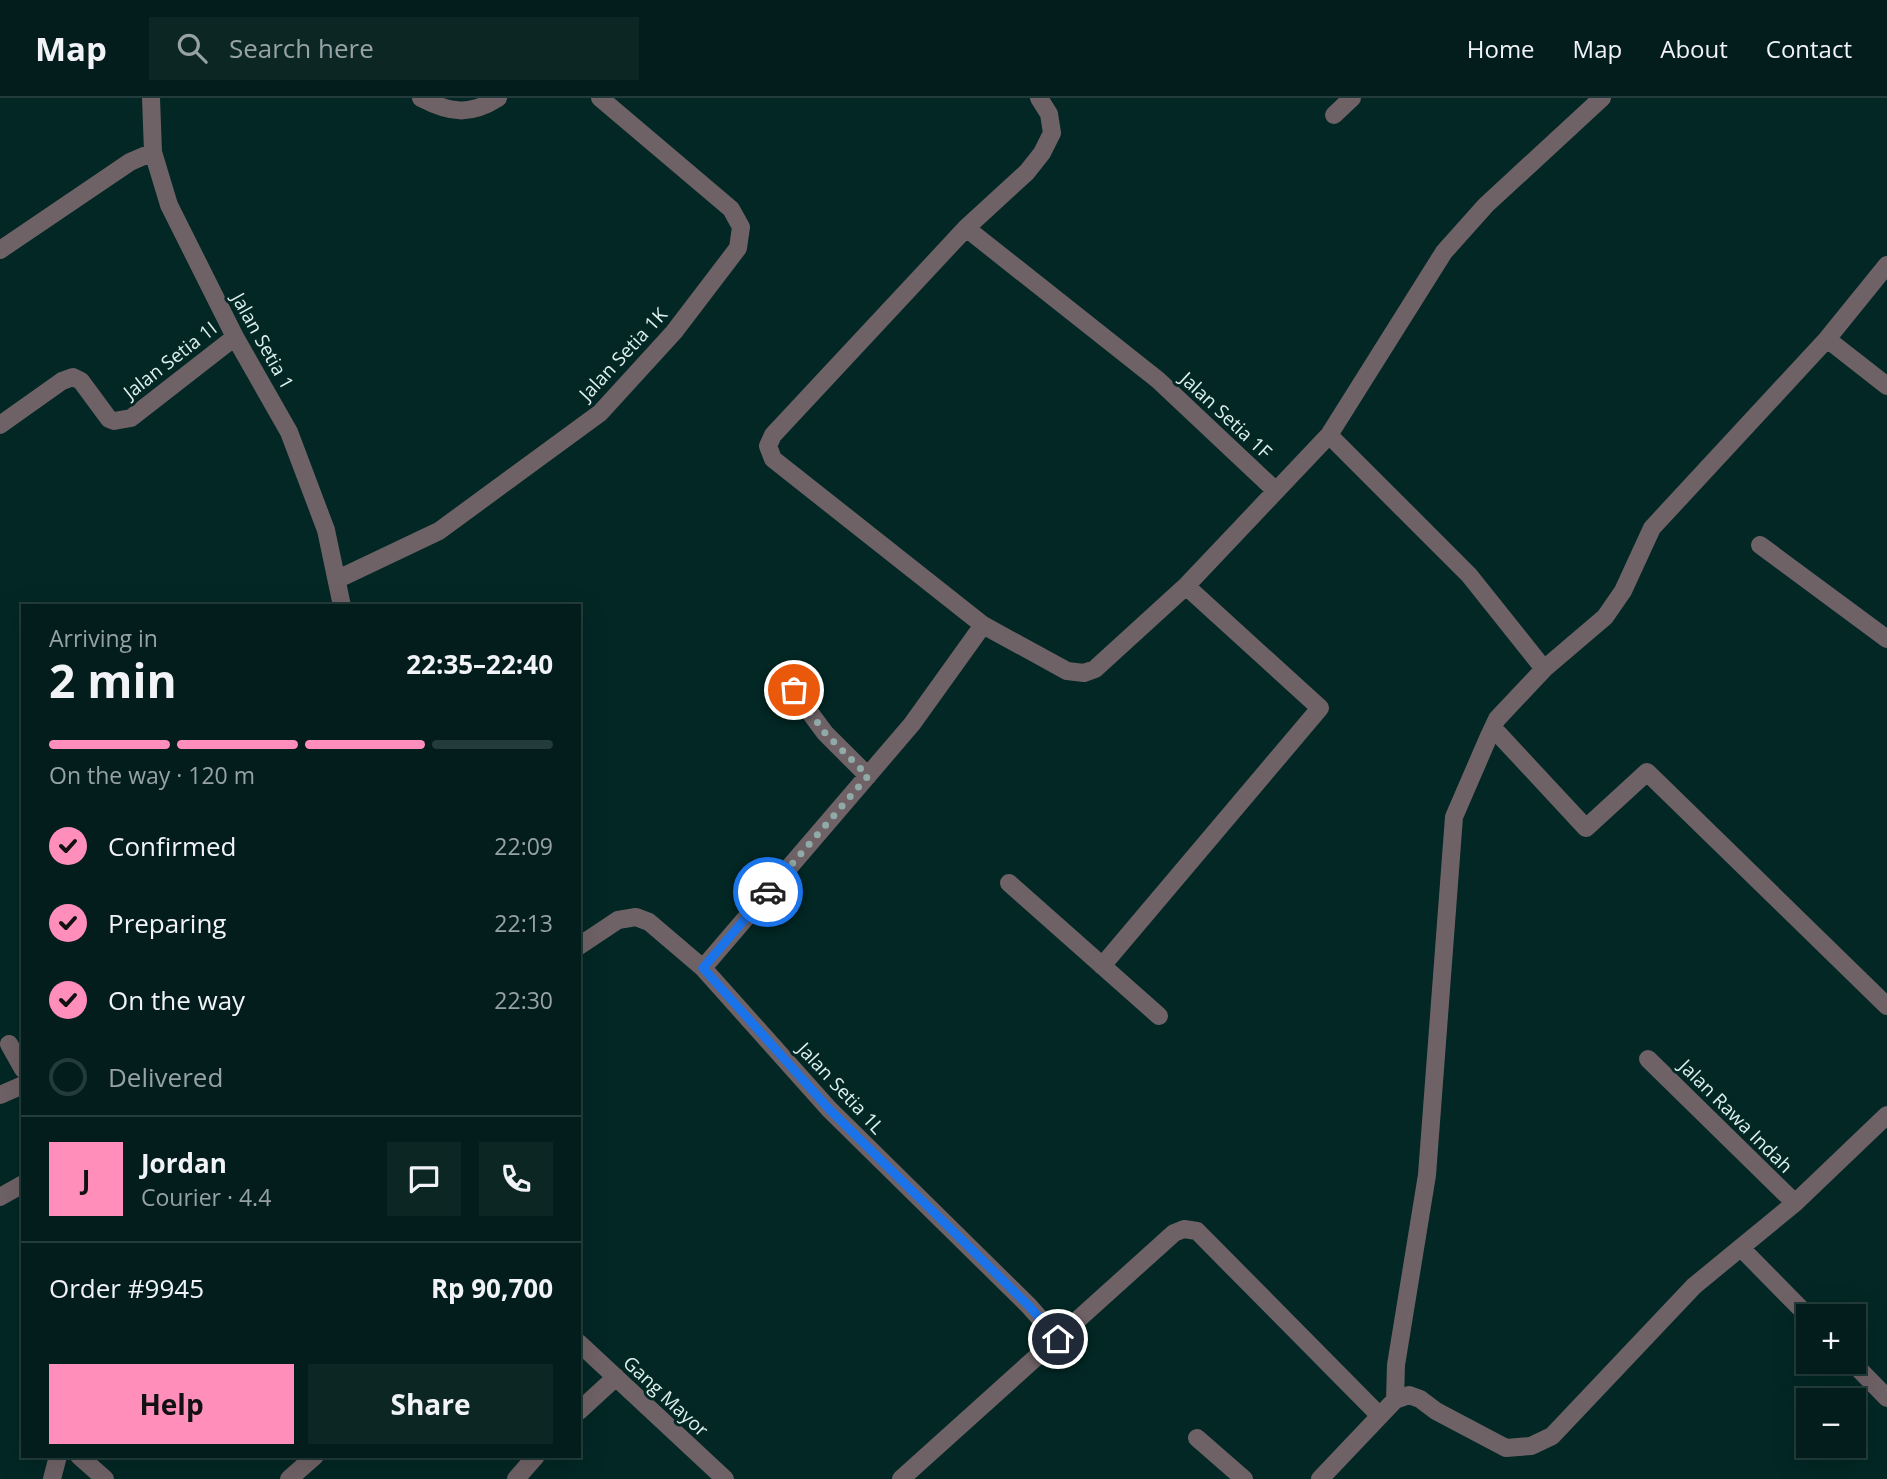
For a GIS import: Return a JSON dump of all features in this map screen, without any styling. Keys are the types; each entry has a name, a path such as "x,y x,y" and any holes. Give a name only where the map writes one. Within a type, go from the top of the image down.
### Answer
{"street":[{"name":"Jalan Setia 1","path":"151,98 153,152 169,205 235,337 298,453 326,530 342,604"},
{"path":"421,98 440,108 463,113 483,107 498,98"},
{"name":"Jalan Setia 1K","path":"338,579 439,531 600,413 674,332 738,248 741,227 731,209 600,98"},
{"path":"1039,98 1049,114 1052,133 1042,153 1027,172 966,229 773,435 768,446 773,459 983,625 1067,671 1084,673 1095,669 1186,586 1329,435 1444,252 1486,205 1602,98"},
{"path":"1334,115 1352,98"},
{"path":"0,250 130,162 153,152"},
{"name":"Jalan Setia 1F","path":"966,229 1158,380 1276,491"},
{"path":"1395,1400 1395,1365 1427,1175 1454,817 1497,719 1544,669 1605,617 1623,591 1652,528 1827,339 1887,265"},
{"name":"Jalan Setia 1I","path":"0,425 62,381 73,377 81,381 109,419 120,421 131,418 235,337"},
{"path":"1827,339 1887,386"},
{"path":"1329,435 1469,575 1544,669"},
{"path":"1760,545 1887,639"},
{"path":"1102,966 1320,708 1186,586"},
{"path":"703,968 912,724 983,625"},
{"path":"783,676 825,733 868,776"},
{"path":"1493,728 1586,828 1647,772 1887,1006"},
{"path":"1009,883 1159,1016"},
{"name":"Jalan Setia 1L","path":"581,945 618,920 636,917 649,922 703,968 829,1109 1029,1306 1058,1339"},
{"path":"11,1040 21,1064"},
{"name":"Jalan Rawa Indah","path":"1648,1059 1795,1203"},
{"path":"0,1095 21,1086"},
{"path":"1320,1479 1395,1400 1409,1395 1506,1448 1531,1446 1552,1436 1694,1286 1795,1203 1884,1123"},
{"path":"0,1197 21,1185"},
{"path":"901,1479 1174,1233 1184,1229 1197,1231 1380,1416"},
{"path":"1741,1248 1796,1304"},
{"name":"Gang Mayor","path":"581,1345 724,1479"},
{"path":"1864,1374 1887,1398"},
{"path":"581,1408 616,1377"},
{"path":"1197,1438 1244,1479"},
{"path":"51,1479 57,1458"},
{"path":"81,1458 105,1479"},
{"path":"289,1479 313,1458"},
{"path":"516,1479 534,1458"}],"way so far":[{"path":"768,892 868,776 825,733 794,690"}],"route":[{"path":"768,892 703,968 829,1109 1029,1306 1058,1339"}]}
